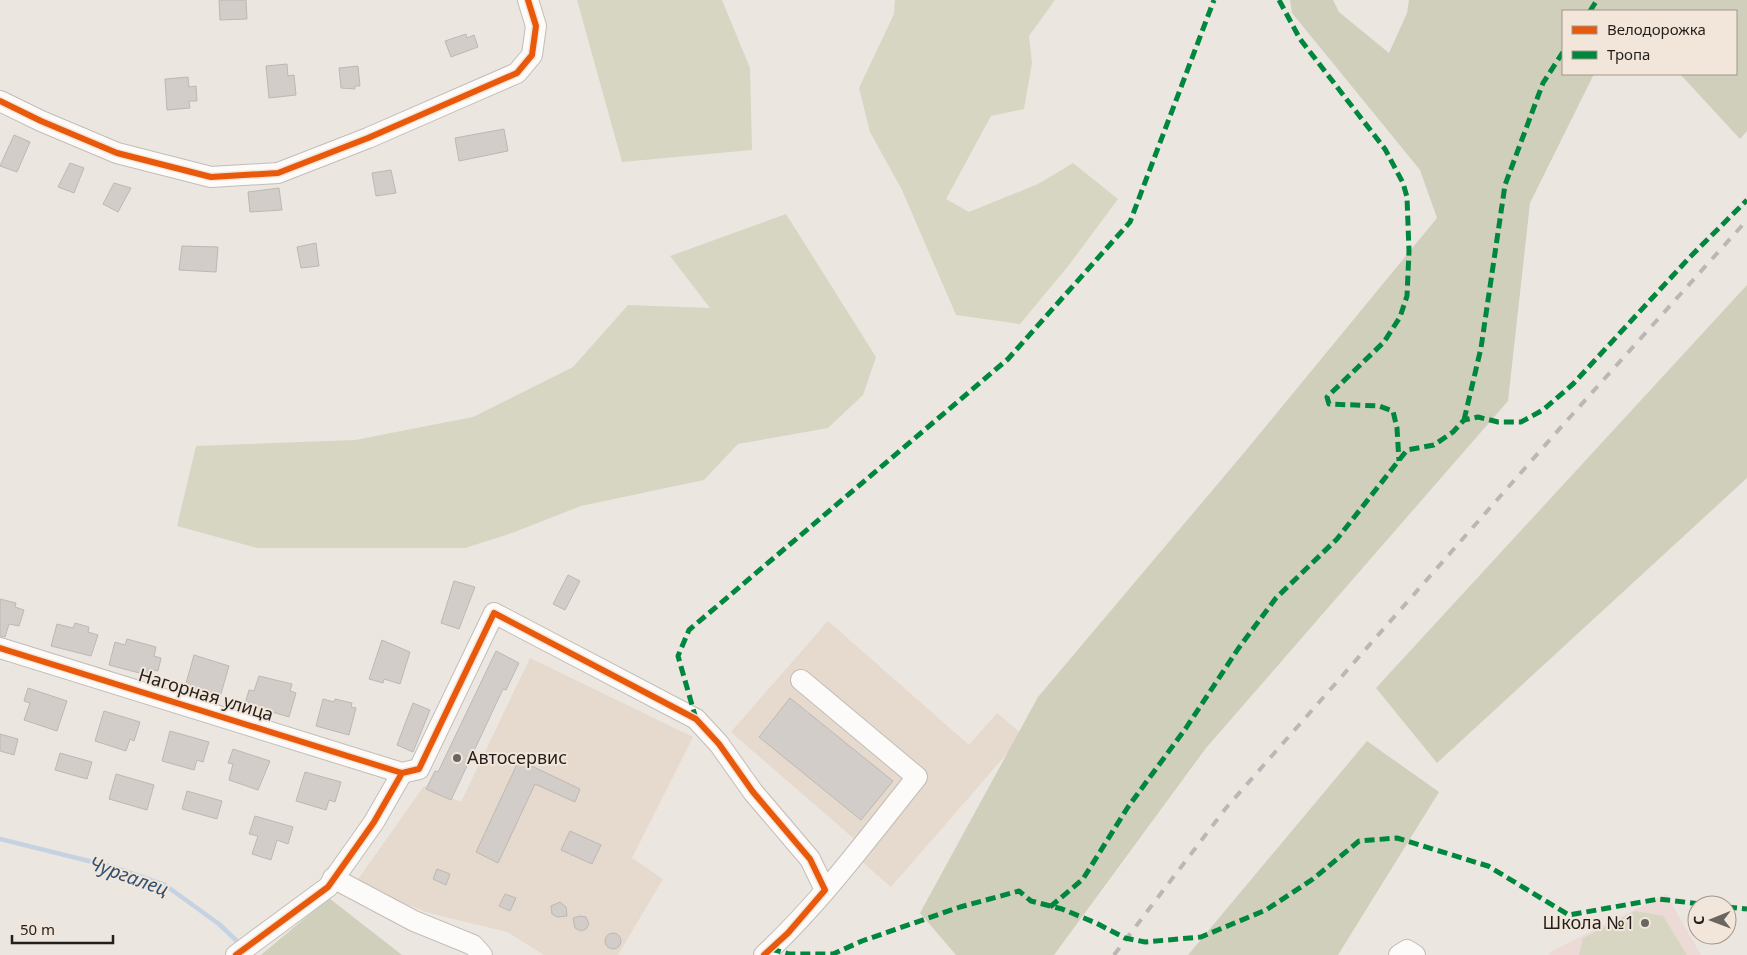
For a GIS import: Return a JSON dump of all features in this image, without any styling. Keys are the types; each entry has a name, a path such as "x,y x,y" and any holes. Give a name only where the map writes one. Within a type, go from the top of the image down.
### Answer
{"street":[{"path":"0,101 41,121 117,153 211,176 278,173 368,138 517,73 532,56 536,26 528,0"},
{"path":"236,955 328,887 374,822 402,772 419,769 494,613 696,719 720,744 753,792 810,859 826,890"},
{"name":"Нагорная улица","path":"0,648 402,772"},
{"path":"764,955 788,933 826,890 917,777 800,680"},
{"path":"333,878 414,921 473,944 482,955"},
{"path":"1399,955 1407,950 1415,955"}],"shaded area":[{"path":"828,621 969,745 997,713 1023,735 891,887 859,859 867,850 731,732"},
{"path":"530,658 693,737 632,858 663,879 618,955 544,955 507,932 429,913 354,885 424,786 461,802"},
{"name":"Школа №1","path":"1666,894 1687,931 1687,945 1695,945 1701,955 1550,955 1548,953"}],"green space":[{"path":"577,0 722,0 750,68 752,150 622,162"},
{"path":"895,0 1055,0 1029,36 1032,63 1024,109 991,116 946,199 969,212 1038,184 1073,163 1118,199 1069,265 1020,324 956,315 902,190 870,132 859,88 894,14"},
{"path":"1290,0 1333,0 1339,12 1389,53 1407,13 1409,0 1747,0 1747,131 1740,139 1681,75 1737,75 1737,10 1562,10 1562,75 1594,75 1530,203 1508,401 1206,748 1054,955 956,955 920,913 1038,697 1248,448 1437,218 1420,170 1292,13"},
{"path":"786,214 876,357 863,395 828,428 738,444 704,480 581,506 512,533 465,548 257,548 177,526 196,446 355,440 473,417 573,367 628,305 710,308 670,256"},
{"path":"1747,285 1747,478 1437,763 1376,688"},
{"path":"1367,741 1439,792 1338,955 1188,955"},
{"path":"329,898 402,955 261,955"},
{"name":"Школа №1","path":"1636,911 1663,916 1687,955 1579,955 1583,938"}],"building":[{"path":"219,0 246,0 247,19 220,20"},
{"path":"466,34 467,38 474,35 478,47 451,57 445,41"},
{"path":"287,64 288,76 294,75 296,95 269,98 266,66"},
{"path":"358,66 360,86 355,86 355,89 341,88 339,68"},
{"path":"188,77 189,87 196,86 197,101 189,101 190,108 167,110 165,79"},
{"path":"504,129 508,151 459,161 455,138"},
{"path":"14,135 30,142 17,172 0,166"},
{"path":"70,163 84,168 74,193 58,187"},
{"path":"391,170 396,193 376,196 372,173"},
{"path":"114,183 131,188 118,212 103,204"},
{"path":"279,188 282,210 250,212 248,192"},
{"path":"316,243 319,266 301,268 297,247"},
{"path":"182,246 218,247 216,272 179,270"},
{"path":"568,575 580,581 565,610 553,604"},
{"path":"454,581 475,587 459,629 441,623"},
{"path":"0,599 16,603 15,607 24,610 19,626 9,624 5,637 0,636"},
{"path":"75,623 89,627 88,632 98,635 91,656 51,646 57,624 73,628"},
{"path":"127,639 156,647 154,656 161,658 158,671 149,669 147,675 109,665 115,642 125,645"},
{"path":"382,640 410,652 400,684 384,679 383,683 369,679"},
{"path":"496,651 519,663 506,690 503,689 451,800 426,789 435,771 438,772"},
{"path":"194,655 229,666 220,697 185,687"},
{"path":"259,676 292,684 290,691 296,693 289,717 245,704 249,690 254,691"},
{"path":"28,688 67,701 57,731 24,720 30,703 24,701"},
{"path":"790,698 893,781 861,820 759,737"},
{"path":"323,699 334,702 335,699 352,703 351,707 356,708 349,735 316,726"},
{"path":"413,703 430,710 413,752 397,745"},
{"path":"104,711 140,722 134,741 130,739 126,751 95,741"},
{"path":"170,731 209,742 203,762 197,760 194,770 162,761"},
{"path":"0,734 18,739 14,755 0,751"},
{"path":"233,749 270,761 258,790 229,780 233,764 228,763"},
{"path":"60,753 92,762 87,779 55,770"},
{"path":"519,760 580,789 575,802 535,784 498,863 476,852"},
{"path":"305,772 341,782 335,802 329,800 326,810 296,801"},
{"path":"116,774 154,785 147,810 109,799"},
{"path":"187,791 222,801 217,819 182,809"},
{"path":"255,816 293,827 288,844 277,840 271,860 252,854 258,836 249,834"},
{"path":"570,831 601,845 592,864 561,850"},
{"path":"437,869 450,874 446,885 433,879"},
{"path":"505,894 516,898 510,911 499,906"},
{"path":"560,902 566,907 567,916 557,917 552,914 551,906"},
{"path":"586,917 589,924 586,929 581,931 575,928 573,918"},
{"path":"613,933 621,941 613,949 605,941"}],"waterway":[{"name":"Чургалец","path":"0,839 113,867 165,885 219,924 240,944"}],"railway":[{"path":"1114,955 1226,808 1562,426 1747,220"}],"marked path":[{"path":"696,719 678,656 689,630 1008,359 1130,222 1214,0"},
{"path":"1279,0 1300,39 1385,149 1403,183 1407,197 1409,251 1407,296 1400,317 1384,342 1327,397 1329,404 1379,406 1393,411 1397,428 1399,461"},
{"path":"1591,10 1597,0"},
{"path":"1464,420 1481,348 1505,185 1543,83 1562,54"},
{"path":"1050,907 1083,879 1128,807 1186,728 1238,649 1276,598 1337,539 1407,450 1434,445 1453,432 1464,420 1478,417 1498,422 1521,422 1543,410 1573,384 1689,258 1747,200"},
{"path":"771,949 789,954 833,954 862,941 960,907 1019,891 1031,901 1062,909 1125,938 1145,942 1201,937 1266,910 1313,879 1359,841 1397,838 1488,866 1569,915 1659,899 1687,902"},
{"path":"1737,908 1747,909"}],"cycle path":[{"path":"0,101 41,121 117,153 211,177 278,173 368,138 517,73 532,55 536,26 528,0"},
{"path":"236,955 328,887 374,822 402,773 419,769 494,613 696,719 719,744 753,792 810,859 825,890 788,933 764,955"},
{"path":"0,648 402,773"}],"place":[{"name":"Автосервис","path":"457,758"},
{"name":"Школа №1","path":"1645,923"}]}
